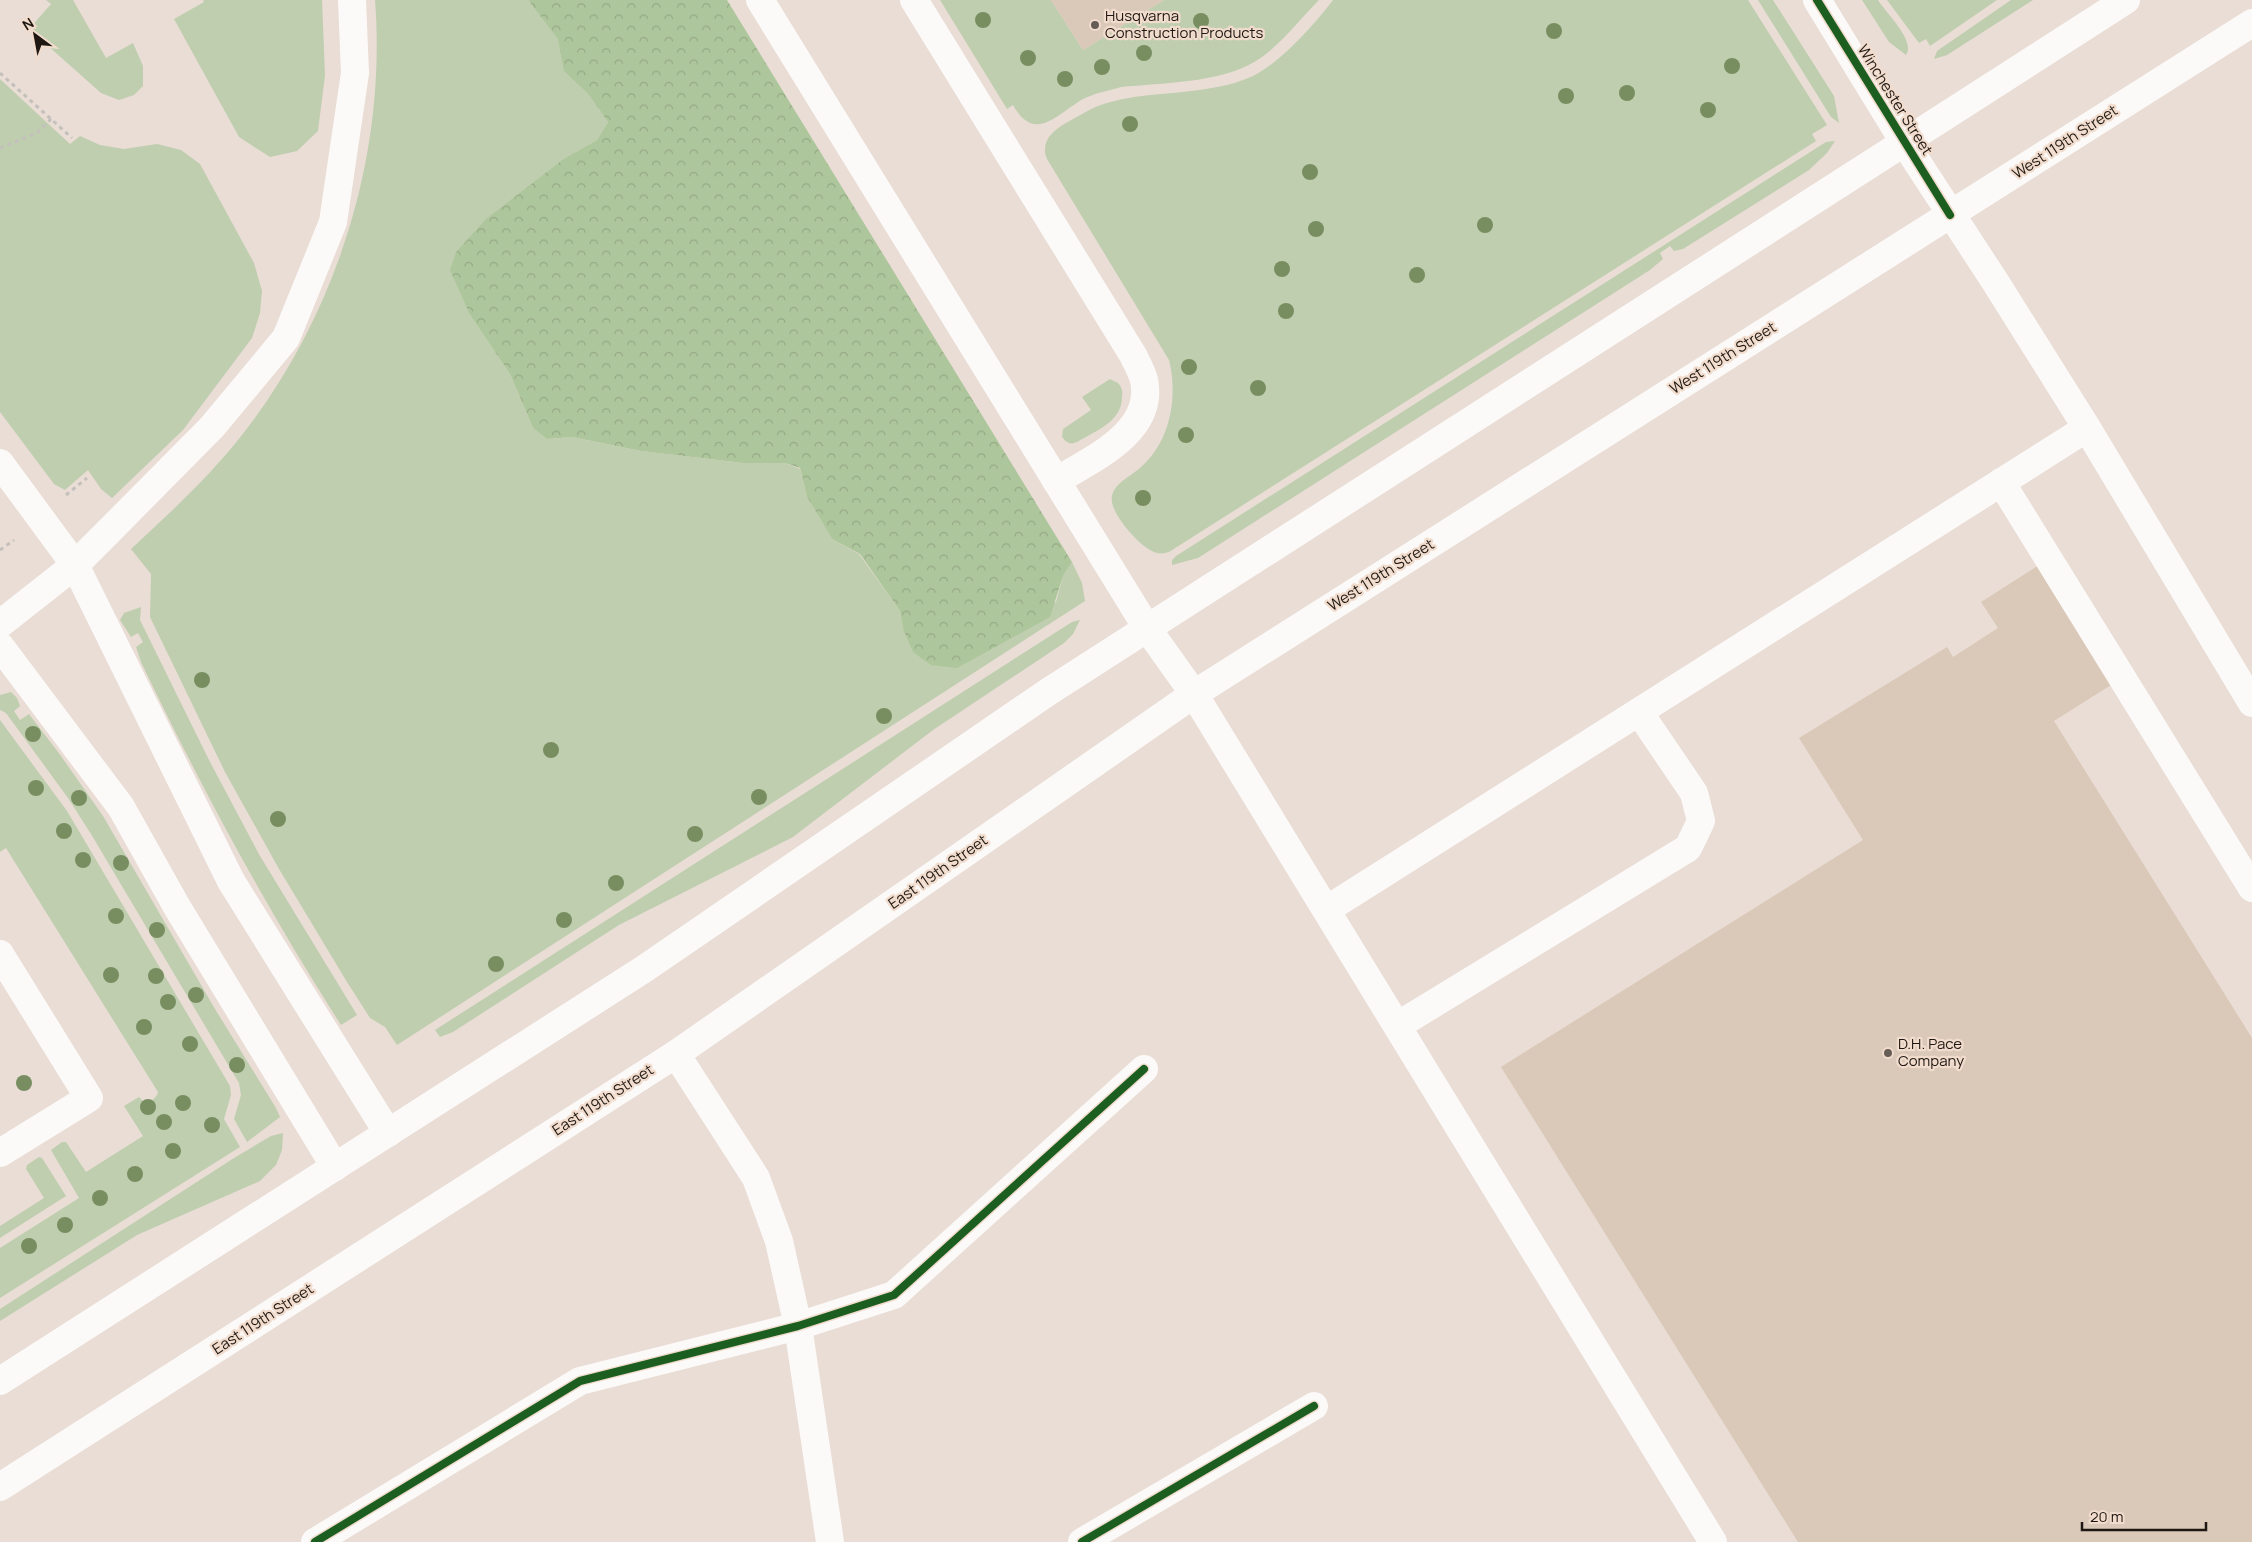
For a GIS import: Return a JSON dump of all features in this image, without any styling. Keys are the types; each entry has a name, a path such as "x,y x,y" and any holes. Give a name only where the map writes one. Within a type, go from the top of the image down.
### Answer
{"main road":[{"path":"0,624 75,565 212,427 286,338 333,222 355,73 352,0"},
{"path":"760,0 1147,628 1194,694 1713,1542"},
{"path":"914,0 1133,355 1144,380 1143,405 1136,423 1121,440 1056,481"},
{"name":"Winchester Street","path":"1816,0 1950,215 1996,283 2087,428 2252,703"},
{"path":"0,1381 644,969 1048,692 2126,0"},
{"name":"West 119th Street","path":"1194,694 2252,23"},
{"path":"1326,910 2087,428"},
{"path":"0,463 75,565 231,882 388,1133"},
{"path":"2002,482 2252,888"},
{"path":"0,646 121,807 177,907 335,1167"},
{"name":"East 119th Street","path":"0,1487 676,1054 1194,694"},
{"path":"1398,1026 1688,848 1701,821 1694,793 1639,712"},
{"path":"0,954 89,1098 0,1153"},
{"path":"676,1054 756,1178 779,1241 798,1326 830,1542"},
{"path":"315,1542 580,1381 798,1326 894,1295 1144,1068"},
{"path":"1082,1542 1314,1406"}],"path":[{"path":"0,72 72,138"},
{"path":"0,148 37,133 51,119"}],"green space":[{"path":"46,0 73,0 106,58 133,43 143,66 143,86 134,95 119,100 101,93 29,29 51,4"},
{"path":"203,0 322,0 325,75 318,131 297,151 270,157 239,137 174,19 204,2"},
{"path":"375,0 528,0 559,39 565,71 588,94 608,122 597,140 565,158 470,315 510,374 533,428 548,439 572,437 641,451 743,463 785,463 800,469 807,497 832,539 859,554 900,611 903,629 1056,602 1063,576 1072,562 1082,583 1085,601 397,1045 385,1027 370,1018 347,982 279,869 225,772 150,617 151,574 131,549 203,480 242,435 275,388 305,338 329,285 349,230 363,173 373,116 377,58"},
{"path":"528,0 727,0 1072,562 1063,576 1050,617 957,668 931,665 913,652 903,629 900,611 860,554 832,539 807,497 800,468 785,463 743,463 641,451 572,437 547,439 533,428 510,374 470,315 450,270 456,252 486,219 565,158 597,140 608,122 588,94 564,71 558,39"},
{"path":"940,0 1051,0 1083,50 1164,0 1319,0 1273,48 1256,61 1242,68 1208,78 1121,87 1102,92 1083,99 1055,118 1038,124 1030,123 1021,117 1013,105 1007,109"},
{"path":"1333,0 1748,0 1827,125 1812,134 1816,141 1169,552 1157,553 1143,545 1127,529 1115,511 1112,496 1120,483 1151,456 1165,431 1170,417 1173,388 1169,360 1047,159 1045,153 1046,142 1052,133 1061,126 1101,105 1134,97 1203,90 1235,83 1253,76 1285,53 1317,20"},
{"path":"1758,0 1773,0 1834,96 1839,123 1831,117"},
{"path":"1862,0 1878,0 1904,35 1908,49 1906,55 1889,42"},
{"path":"1887,0 1997,0 1930,46 1926,39 1919,43"},
{"path":"2011,0 2033,0 1947,55 1934,59 1937,51"},
{"path":"0,79 70,144 80,136 100,145 124,149 157,144 181,150 200,164 254,263 262,291 260,313 252,338 183,430 112,498 101,489 88,470 65,490 54,484 0,412"},
{"path":"1835,141 1827,153 1809,170 1683,249 1674,251 1670,246 1660,253 1663,259 1650,270 1198,558 1172,565 1172,560 1176,556 1826,142"},
{"path":"1110,379 1118,383 1122,390 1121,406 1118,413 1099,430 1077,442 1067,442 1062,437 1063,429 1091,410 1082,397"},
{"path":"141,607 140,620 209,760 260,856 357,1015 341,1025 261,892 187,755 141,662 136,647 143,642 138,633 131,637 120,620 124,613"},
{"path":"1080,620 1073,634 1064,643 933,730 793,837 619,925 453,1032 440,1037 435,1030 1072,622"},
{"path":"11,692 17,698 20,706 14,711 20,720 29,714 103,816 215,1009 276,1108 280,1117 247,1142 234,1119 241,1095 239,1083 68,798 6,713 0,710 0,695"},
{"path":"0,720 67,811 230,1086 231,1095 224,1119 240,1147 0,1298 0,1248 79,1198 51,1150 62,1142 66,1142 86,1172 143,1136 124,1106 139,1097 145,1103 149,1102 155,1098 158,1092 6,848 0,852"},
{"path":"283,1133 282,1150 276,1165 260,1181 137,1235 0,1321 0,1309 234,1158 271,1136"},
{"path":"39,1157 42,1158 66,1196 0,1238 0,1226 44,1198 26,1169 27,1165"}],"building":[{"name":"Husqvarna Construction Products","path":"1051,0 1164,0 1083,50"},
{"name":"D.H. Pace Company","path":"2044,562 2119,680 2054,721 2252,1038 2252,1542 1798,1542 1501,1067 1863,840 1799,738 1947,647 1953,657 1998,628 1981,602"}],"cycle path":[{"path":"1817,0 1950,215"},
{"path":"315,1542 580,1381 798,1326 894,1295 1144,1069"},
{"path":"1082,1542 1314,1406"}],"place":[{"name":"Husqvarna Construction Products","path":"1095,25"},
{"name":"D.H. Pace Company","path":"1888,1053"}]}
